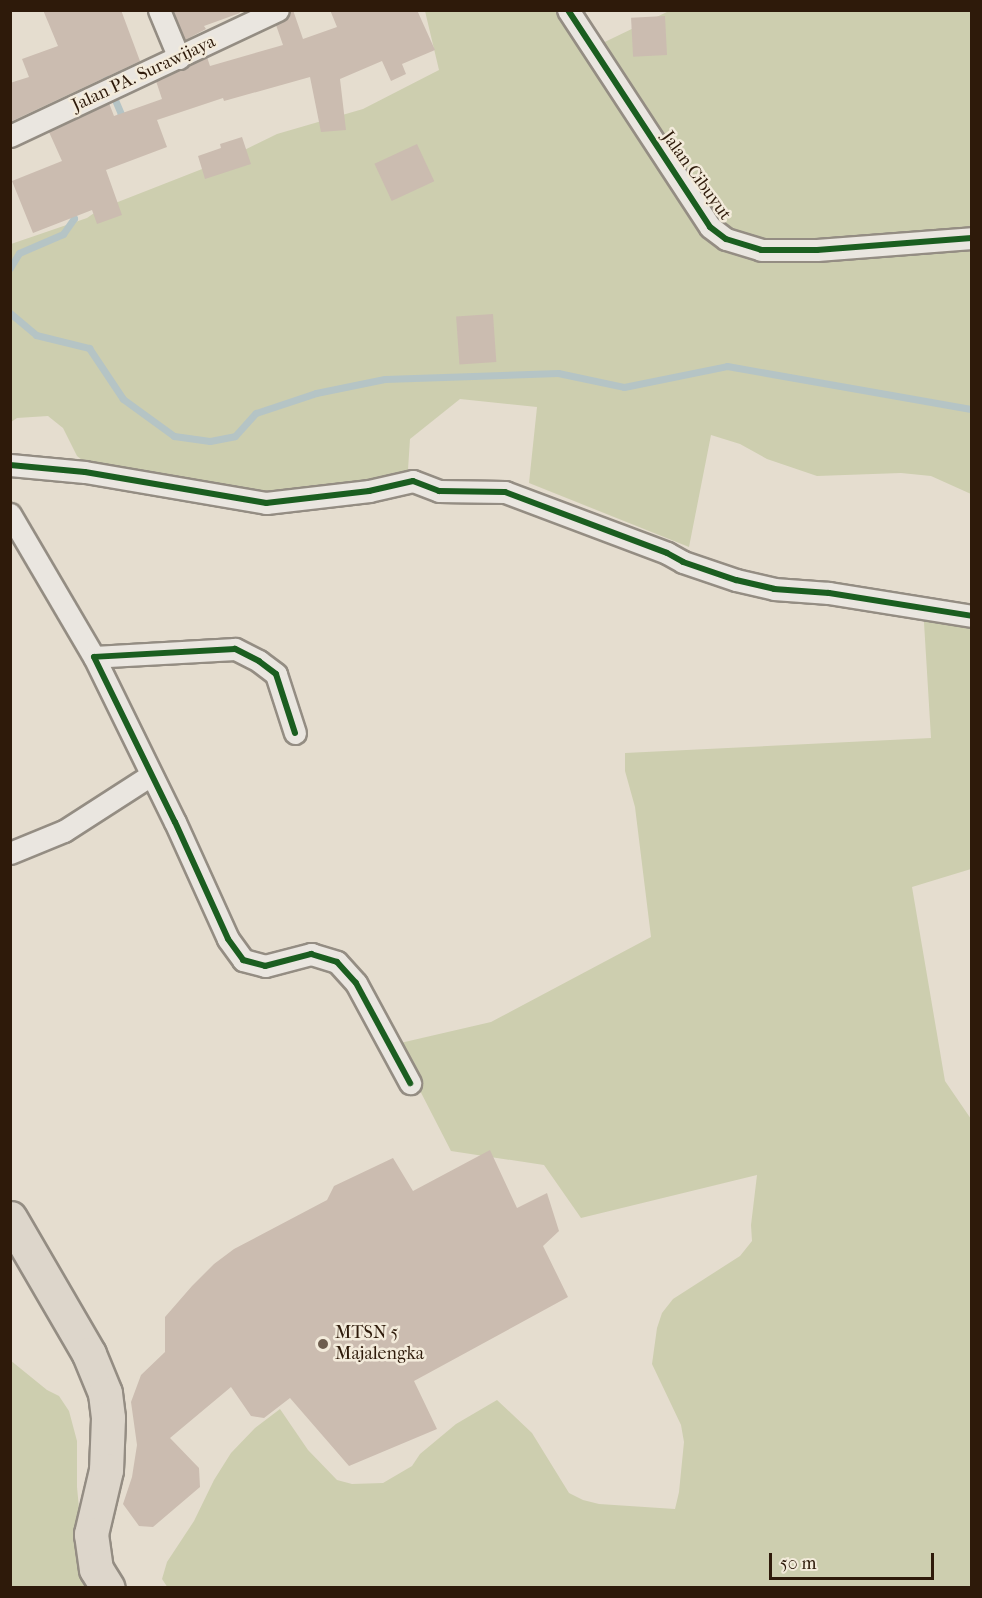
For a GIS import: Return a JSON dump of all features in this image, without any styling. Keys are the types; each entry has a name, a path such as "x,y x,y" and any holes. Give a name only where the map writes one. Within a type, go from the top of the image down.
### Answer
{"main road":[{"path":"10,1218 90,1354 105,1393 108,1418 106,1470 90,1534 96,1569 108,1587"}],"street":[{"path":"159,10 179,58"},
{"name":"Jalan PA. Surawijaya","path":"10,136 278,10"},
{"name":"Jalan Cibuyut","path":"568,10 703,217 710,227 726,239 761,250 818,250 972,238"},
{"path":"10,465 85,472 266,502 369,491 413,481 439,491 506,492 683,562 736,580 774,589 829,594 972,616"},
{"path":"10,514 94,657 228,939 243,960 265,966 311,954 337,962 356,982 410,1083"},
{"path":"94,657 235,649 259,661 276,674 295,733"},
{"path":"10,853 63,831 151,775"}],"green space":[{"path":"425,11 561,11 584,52 669,11 971,11 971,494 931,476 901,473 817,476 767,459 740,444 711,435 689,547 529,483 537,407 460,399 410,439 407,485 275,500 90,466 77,456 63,428 48,416 17,418 11,422 11,244 87,218 100,209 220,162 277,134 363,109 439,70"},
{"path":"923,606 971,616 971,869 912,887 945,1081 971,1119 971,1587 168,1588 162,1579 167,1562 194,1521 214,1480 231,1453 255,1428 280,1409 308,1450 337,1480 352,1484 383,1483 412,1466 420,1454 456,1424 497,1400 532,1433 569,1493 599,1504 675,1509 684,1442 681,1425 652,1364 657,1328 662,1313 673,1299 740,1256 752,1241 751,1225 757,1175 581,1218 544,1165 451,1151 396,1044 491,1022 651,937 635,807 625,771 625,753 931,738"},
{"path":"10,1360 47,1390 59,1396 69,1411 77,1441 77,1487 83,1551 110,1587 11,1587"}],"building":[{"path":"43,10 121,10 140,61 10,122 10,83 29,77 22,59 58,46"},
{"path":"173,10 239,10 240,13 204,26 206,29 185,40"},
{"path":"293,10 303,39 337,27 330,10 417,10 435,50 402,64 406,74 391,81 382,61 340,79 346,130 321,132 310,77 224,101 223,98 157,120 167,147 106,170 122,215 97,224 92,210 33,233 12,181 62,161 49,132 109,103 114,116 162,99 156,81 207,57 210,66 283,45 276,25 288,18"},
{"path":"665,16 667,55 633,57 631,18"},
{"path":"242,137 251,164 205,179 198,156 221,148 220,144"},
{"path":"417,144 434,181 392,201 374,164"},
{"path":"493,314 496,362 459,364 456,317"},
{"name":"MTSN 5 Majalengka","path":"490,1150 517,1208 547,1193 559,1231 543,1246 568,1297 414,1381 437,1429 349,1466 290,1398 264,1418 251,1416 231,1387 170,1438 199,1468 200,1487 153,1527 139,1526 123,1504 132,1477 137,1445 131,1402 141,1375 165,1352 165,1317 192,1286 214,1264 234,1249 327,1200 334,1186 393,1158 413,1191"}],"waterway":[{"path":"102,69 121,114 117,122"},
{"path":"10,268 19,253 63,234 74,218 71,211"},
{"path":"10,313 36,335 89,348 123,399 174,436 210,441 235,436 256,413 316,393 385,379 558,373 624,387 727,366 972,409"}],"cycle path":[{"path":"568,10 710,227 726,239 761,250 817,250 972,238"},
{"path":"10,465 85,472 266,503 369,491 413,481 439,491 505,492 667,553 683,562 736,580 774,589 829,593 972,616"},
{"path":"295,733 276,674 259,661 235,649 94,657 175,822 228,939 243,960 265,966 311,954 337,962 356,983 410,1083"}],"place":[{"name":"MTSN 5 Majalengka","path":"323,1344"}]}
